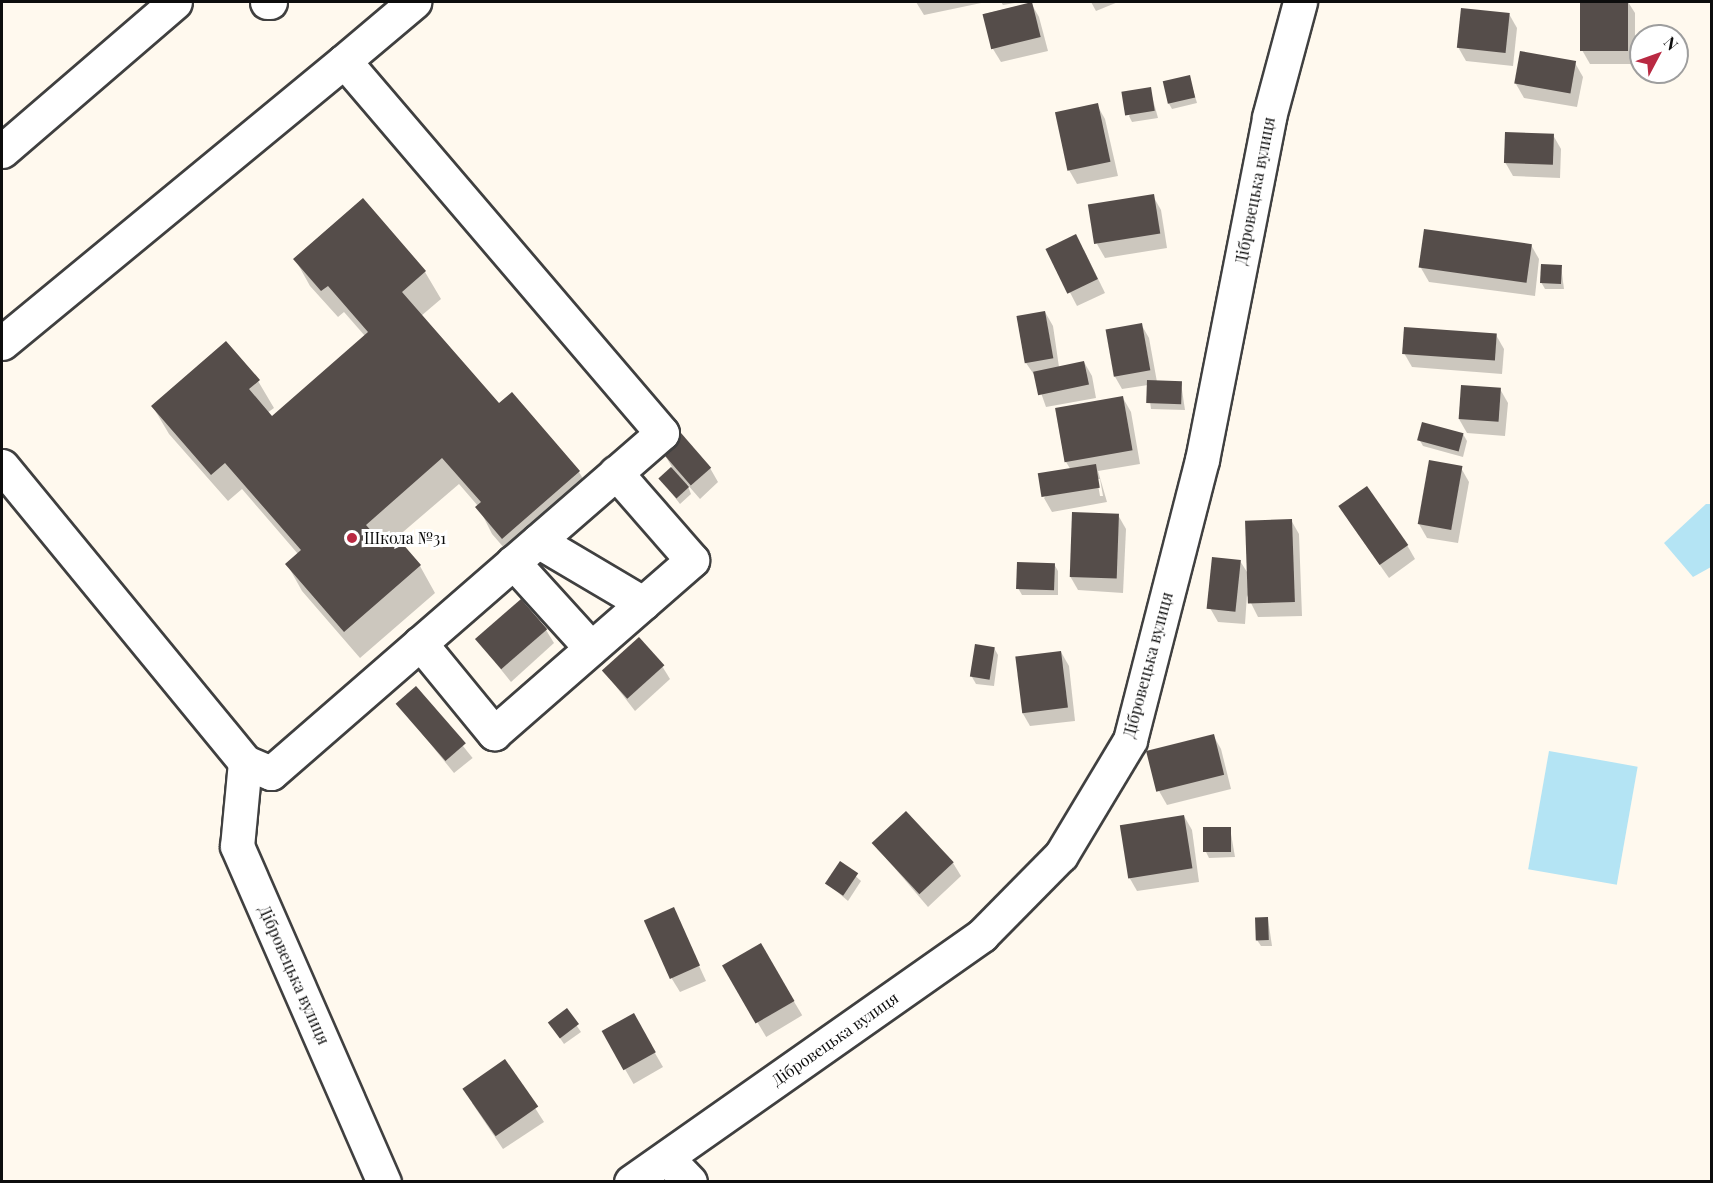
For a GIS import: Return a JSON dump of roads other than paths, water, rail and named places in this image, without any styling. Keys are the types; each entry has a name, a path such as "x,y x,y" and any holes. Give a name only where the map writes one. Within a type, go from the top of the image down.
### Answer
{"street":[{"path":"2,150 175,2"},
{"path":"2,343 345,62 414,2"},
{"name":"Дібровецька вулиця","path":"631,1182 982,935 1061,855 1130,740 1202,460 1269,117 1300,2"},
{"path":"2,466 245,762 270,773 662,433 345,62"},
{"path":"420,643 494,733 692,560 616,473"},
{"path":"538,541 643,603"},
{"path":"513,562 591,648"},
{"name":"Дібровецька вулиця","path":"245,762 237,846 384,1182"},
{"path":"667,1158 690,1182"}],"water":[{"path":"1706,504 1711,504 1711,567 1693,577 1664,543"},
{"path":"1549,751 1638,767 1617,885 1528,869"}],"place":[{"name":"Школа №31","path":"352,538"}]}
